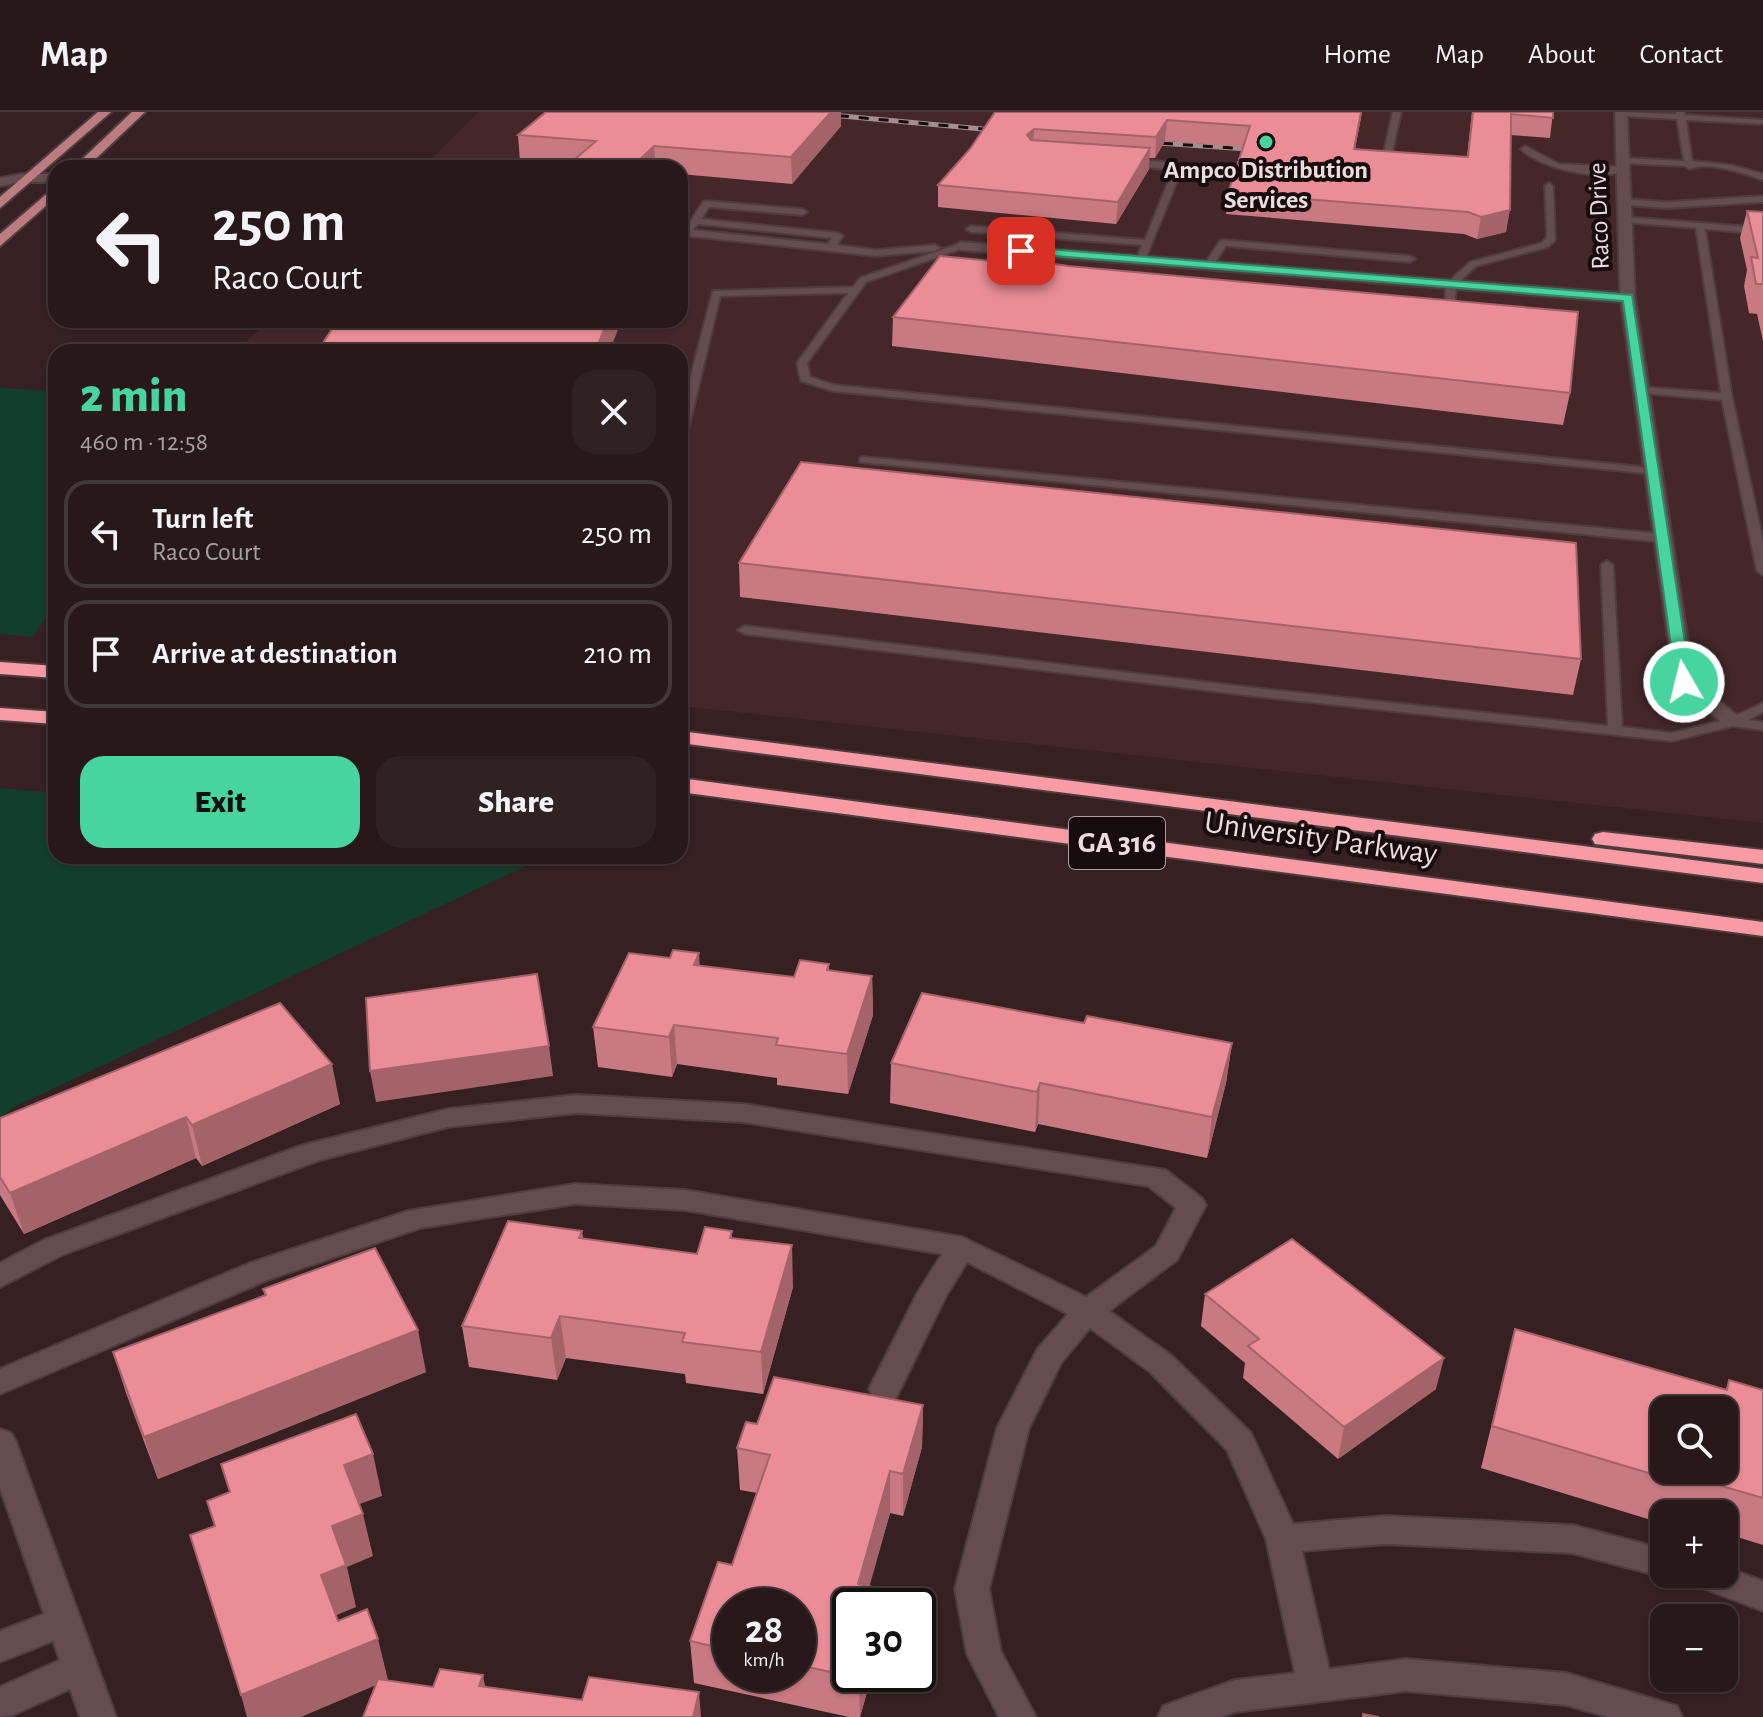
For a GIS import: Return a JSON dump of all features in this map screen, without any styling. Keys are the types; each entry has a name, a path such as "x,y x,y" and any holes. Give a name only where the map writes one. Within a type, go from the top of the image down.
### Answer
{"highway":[{"path":"0,668 48,671"},
{"path":"0,714 48,717"},
{"name":"University Parkway","path":"688,738 1763,876"},
{"name":"University Parkway","path":"688,786 1763,929"},
{"path":"1293,815 1451,820 1763,857"},
{"path":"1554,902 1763,945"}],"main road":[{"path":"0,204 24,178 105,112"},
{"path":"88,160 139,112"},
{"path":"0,242 48,197"}],"street":[{"name":"Raco Drive","path":"1621,113 1628,298 1684,682 1733,722"},
{"path":"0,175 48,178"},
{"path":"0,182 24,178"},
{"path":"961,246 1628,298"},
{"path":"0,1276 54,1247 313,1152 448,1118 576,1104 743,1113 1156,1177 1192,1205 1167,1253 1088,1311 1049,1356 1013,1428 972,1589 984,1654 1018,1717"},
{"path":"0,1382 260,1271 418,1218 575,1194 685,1200 962,1247 1088,1311 1161,1364 1240,1442 1283,1539 1315,1686"},
{"path":"885,1389 933,1292 962,1247"},
{"path":"0,1442 98,1717"},
{"path":"1283,1539 1386,1530 1572,1539 1650,1559"},
{"path":"1738,1587 1763,1596"},
{"path":"0,1647 64,1621"},
{"path":"0,1704 81,1667"},
{"path":"1176,1717 1235,1696 1406,1675 1566,1689 1664,1717"}],"lane":[{"path":"1388,152 1397,112"},
{"path":"1621,113 1763,122"},
{"path":"1680,115 1689,166"},
{"path":"1525,149 1533,158 1559,166 1689,166 1750,171 1763,177"},
{"path":"1123,162 1168,165 1178,169 1141,260"},
{"path":"1450,314 1451,284 1473,264 1545,245 1552,238 1549,186"},
{"path":"1624,202 1667,205 1763,199"},
{"path":"688,227 706,204 802,212"},
{"path":"695,216 838,236 831,247"},
{"path":"1625,220 1763,231"},
{"path":"1700,226 1727,397 1763,571"},
{"path":"971,229 1148,243"},
{"path":"688,233 876,253 961,246"},
{"path":"1209,265 1223,243 1410,259"},
{"path":"961,246 863,280 802,363 805,379 833,388 1653,471"},
{"path":"688,407 716,293 855,290"},
{"path":"1434,313 1465,315"},
{"path":"1641,390 1727,397"},
{"path":"864,460 1662,538"},
{"path":"1607,565 1615,731"},
{"path":"745,630 1254,692 1672,737 1733,722 1763,707"},
{"path":"1733,722 1763,726"}],"shaded area":[{"path":"479,112 1763,112 1763,823 688,707 688,344 244,344 261,328 688,328 688,160 430,160"}],"green space":[{"path":"0,388 48,391 48,614 33,637 0,634"},
{"path":"0,788 48,792 48,864 530,864 14,1107 0,1118"}],"building":[{"path":"546,112 831,112 791,157 654,146 639,160 574,160 596,141 518,135"},
{"path":"995,112 1361,112 1354,149 1468,157 1473,112 1553,112 1553,118 1511,114 1510,210 1481,217 1468,212 1228,193 1250,126 1167,120 1156,137 1034,129 1027,135 1031,140 1150,148 1118,202 938,185 970,149"},
{"path":"1747,211 1763,212 1763,284 1756,284 1751,257 1758,258"},
{"path":"940,256 1023,264 1029,260 1578,312 1570,393 893,317"},
{"path":"333,328 605,328 598,344 322,344"},
{"path":"801,462 1576,543 1581,659 739,563"},
{"path":"673,950 699,953 694,965 794,977 800,960 829,964 827,970 872,976 847,1054 776,1045 778,1038 674,1025 669,1037 593,1027 629,953 670,958"},
{"path":"537,974 549,1046 370,1071 366,998"},
{"path":"922,993 1084,1023 1087,1016 1232,1043 1212,1117 1040,1083 1037,1092 891,1063"},
{"path":"280,1003 332,1064 192,1125 186,1117 10,1193 0,1177 0,1118"},
{"path":"508,1221 582,1231 579,1238 697,1254 705,1227 732,1231 730,1238 792,1245 761,1352 682,1342 685,1333 560,1316 551,1338 462,1326"},
{"path":"1292,1239 1444,1358 1344,1427 1248,1346 1259,1339 1205,1294"},
{"path":"375,1248 418,1330 144,1437 113,1352 266,1295 263,1289"},
{"path":"1515,1329 1727,1390 1729,1380 1763,1390 1763,1498 1715,1484 1738,1484 1738,1396 1650,1396 1650,1473 1492,1426"},
{"path":"774,1377 923,1405 903,1474 890,1471 858,1584 878,1588 832,1588 832,1672 816,1669 816,1588 712,1588 712,1646 690,1641 718,1562 732,1565 770,1455 737,1448 746,1422 757,1424"},
{"path":"356,1414 373,1454 344,1465 363,1514 332,1526 346,1565 321,1575 338,1621 367,1609 378,1639 241,1695 190,1535 215,1526 207,1501 230,1492 221,1464"},
{"path":"440,1669 483,1675 479,1686 582,1700 589,1677 699,1692 693,1717 363,1717 378,1679 433,1687"}],"railway":[{"path":"799,112 1004,131"},
{"path":"1143,142 1263,150"}],"place":[{"name":"Ampco Distribution Services","path":"1266,142"}],"route":[{"path":"1021,251 1628,298 1684,682"}]}
